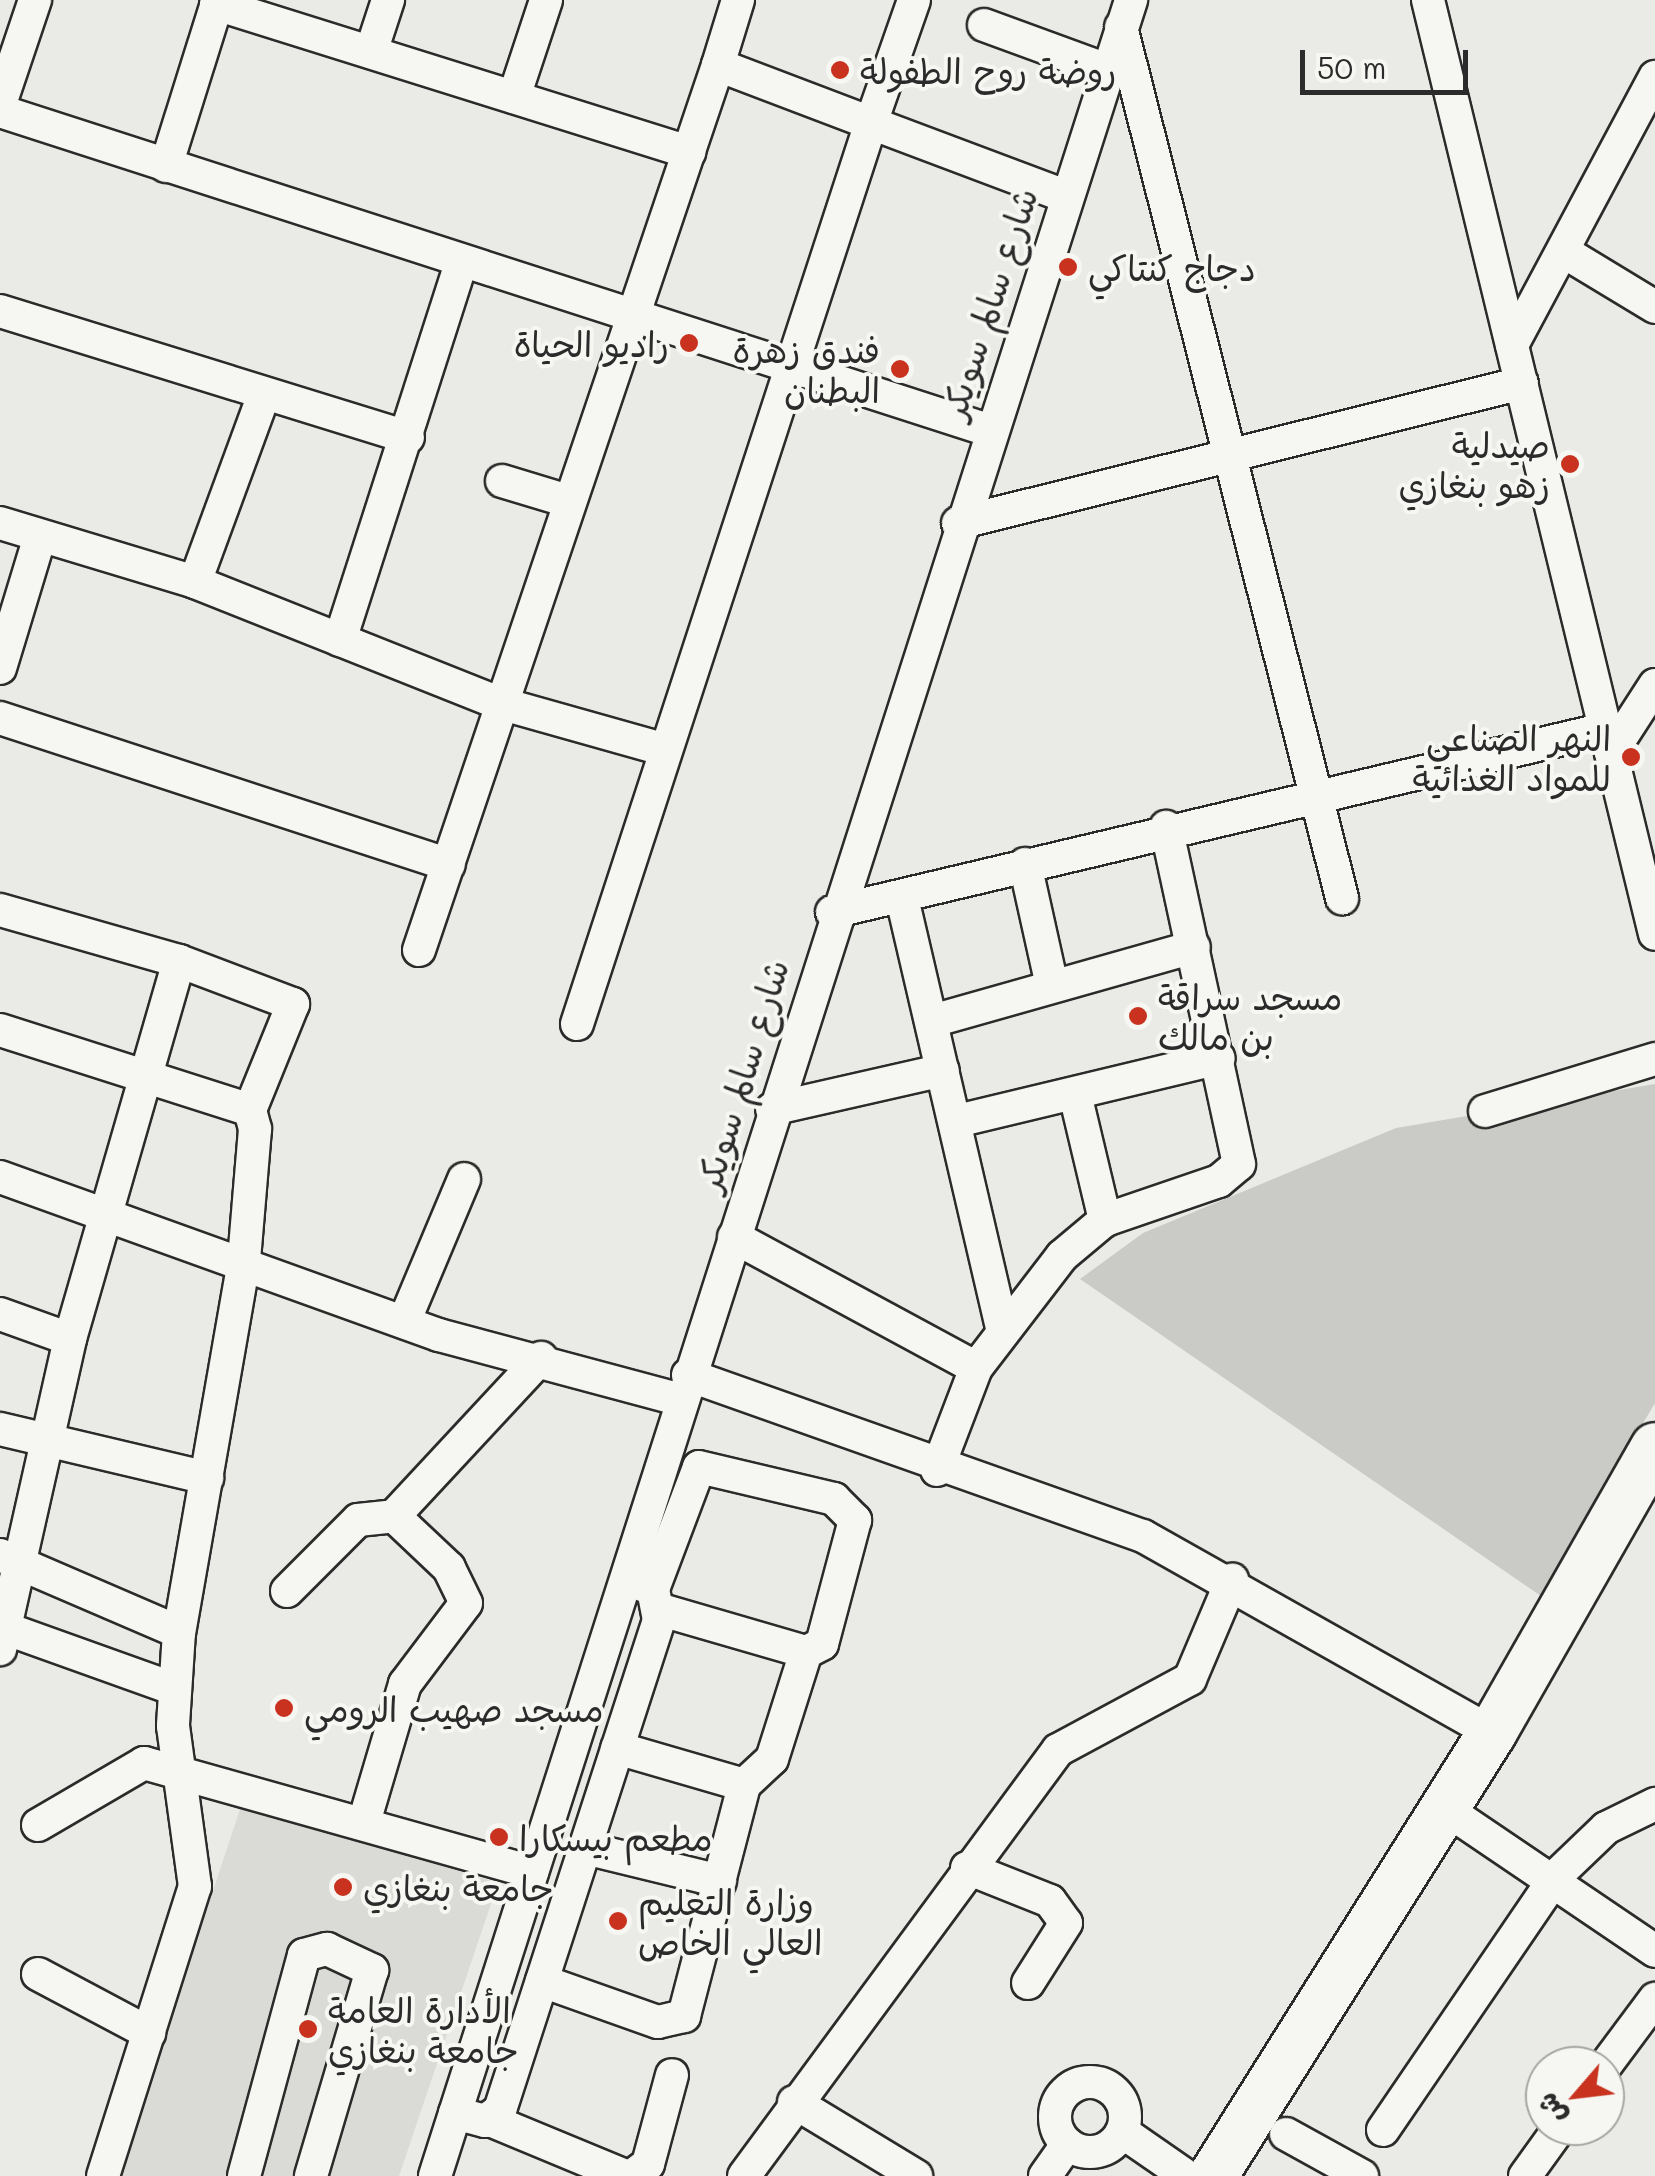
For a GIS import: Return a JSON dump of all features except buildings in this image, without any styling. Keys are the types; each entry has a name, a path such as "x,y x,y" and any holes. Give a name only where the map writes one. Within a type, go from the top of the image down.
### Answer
{"highway":[{"path":"1245,2176 1454,1814 1492,1733 1655,1447"},
{"path":"1212,2176 1454,1814 1655,1494"}],"street":[{"path":"35,0 0,108 786,371 988,430"},
{"path":"372,52 388,0"},
{"path":"514,97 546,0"},
{"path":"419,950 565,500 633,320 738,0"},
{"path":"577,1024 786,371 914,0"},
{"path":"1428,0 1608,741 1649,891 1655,934"},
{"path":"166,166 217,2 689,152"},
{"path":"1126,13 1342,898"},
{"name":"شارع سالم سويكر","path":"435,2176 532,1872 647,1592 685,1388 832,912 1126,13"},
{"path":"984,25 1106,70"},
{"path":"718,66 1065,196"},
{"path":"1512,345 1566,253 1655,78"},
{"path":"1566,253 1655,307"},
{"path":"340,640 461,262"},
{"path":"0,311 408,437"},
{"path":"958,523 1522,384"},
{"path":"195,582 264,394"},
{"path":"502,481 565,500"},
{"path":"0,524 195,582 499,703 663,749"},
{"path":"0,668 40,536"},
{"path":"832,912 902,898 1316,791 1608,741 1655,684"},
{"path":"0,718 449,865"},
{"path":"937,1470 976,1368 1002,1327 1105,1220 1219,1181 1238,1164 1220,1058 1166,827"},
{"path":"1025,864 1052,986"},
{"path":"902,898 1002,1327"},
{"path":"0,910 179,961 292,1004 250,1110 244,1261 179,1632 176,1689 195,1886 103,2176"},
{"path":"932,1020 1194,947"},
{"path":"176,1689 3,1639 11,1559 103,1214 179,961"},
{"path":"0,1030 250,1110"},
{"path":"956,1122 1220,1058"},
{"path":"1485,1111 1655,1059"},
{"path":"772,1109 942,1070"},
{"path":"1075,1094 1105,1220"},
{"path":"0,1177 244,1261 404,1322 541,1358 685,1388 1143,1536 1232,1580 1492,1733"},
{"path":"404,1322 464,1179"},
{"path":"734,1237 976,1368"},
{"path":"0,1314 70,1339"},
{"path":"287,1592 358,1520 394,1516 541,1358"},
{"path":"0,1429 44,1445 207,1478"},
{"path":"490,2120 542,1982 617,1748 647,1592 699,1468 834,1499 855,1520 822,1644 806,1652 772,1759 744,1785 684,2016 674,2023 542,1982"},
{"path":"365,1818 405,1684 466,1602 450,1568 394,1516"},
{"path":"11,1559 179,1632"},
{"path":"744,2176 794,2102 1058,1750 1190,1679 1232,1580"},
{"path":"647,1592 806,1652"},
{"path":"617,1748 744,1785"},
{"path":"38,1825 121,1770 144,1763 365,1818 532,1872"},
{"path":"1384,2130 1556,1876 1606,1828 1655,1804"},
{"path":"1454,1814 1556,1876 1655,1950"},
{"path":"585,1848 720,1881"},
{"path":"967,1868 1050,1901 1066,1923 1028,1984"},
{"path":"244,2176 304,1955 327,1949 372,1970 311,2176"},
{"path":"38,1974 149,2033"},
{"path":"1620,2046 1655,1998"},
{"path":"455,2113 490,2120 628,2176 648,2164 672,2075"},
{"path":"1045,2176 1067,2144 1055,2100 1076,2084 1100,2081 1119,2096 1124,2133 1186,2176"},
{"path":"794,2102 916,2176"},
{"path":"1067,2144 1088,2153 1124,2133"},
{"path":"1286,2134 1362,2176"},
{"path":"1525,2176 1547,2146"}],"shaded area":[{"path":"1655,1084 1655,1403 1541,1596 1080,1279 1143,1233 1396,1128"},
{"name":"الأدارة العامة جامعة بنغازي","path":"241,1806 498,1883 399,2176 119,2176"}],"place":[{"name":"روضة روح الطفولة","path":"840,70"},
{"name":"دجاج كنتاكي","path":"1068,267"},
{"name":"راديو الحياة","path":"689,343"},
{"name":"فندق زهرة البطنان","path":"900,369"},
{"name":"صيدلية زهو بنغازي","path":"1570,464"},
{"name":"النهر الصناعي للمواد الغذائية","path":"1631,757"},
{"name":"مسجد سراقة بن مالك","path":"1138,1016"},
{"name":"مسجد صهيب الرومي","path":"284,1708"},
{"name":"مطعم بيسكارا","path":"499,1837"},
{"name":"جامعة بنغازي","path":"343,1887"},
{"name":"وزارة التعليم العالي الخاص","path":"618,1921"},
{"name":"الأدارة العامة جامعة بنغازي","path":"308,2029"}]}
